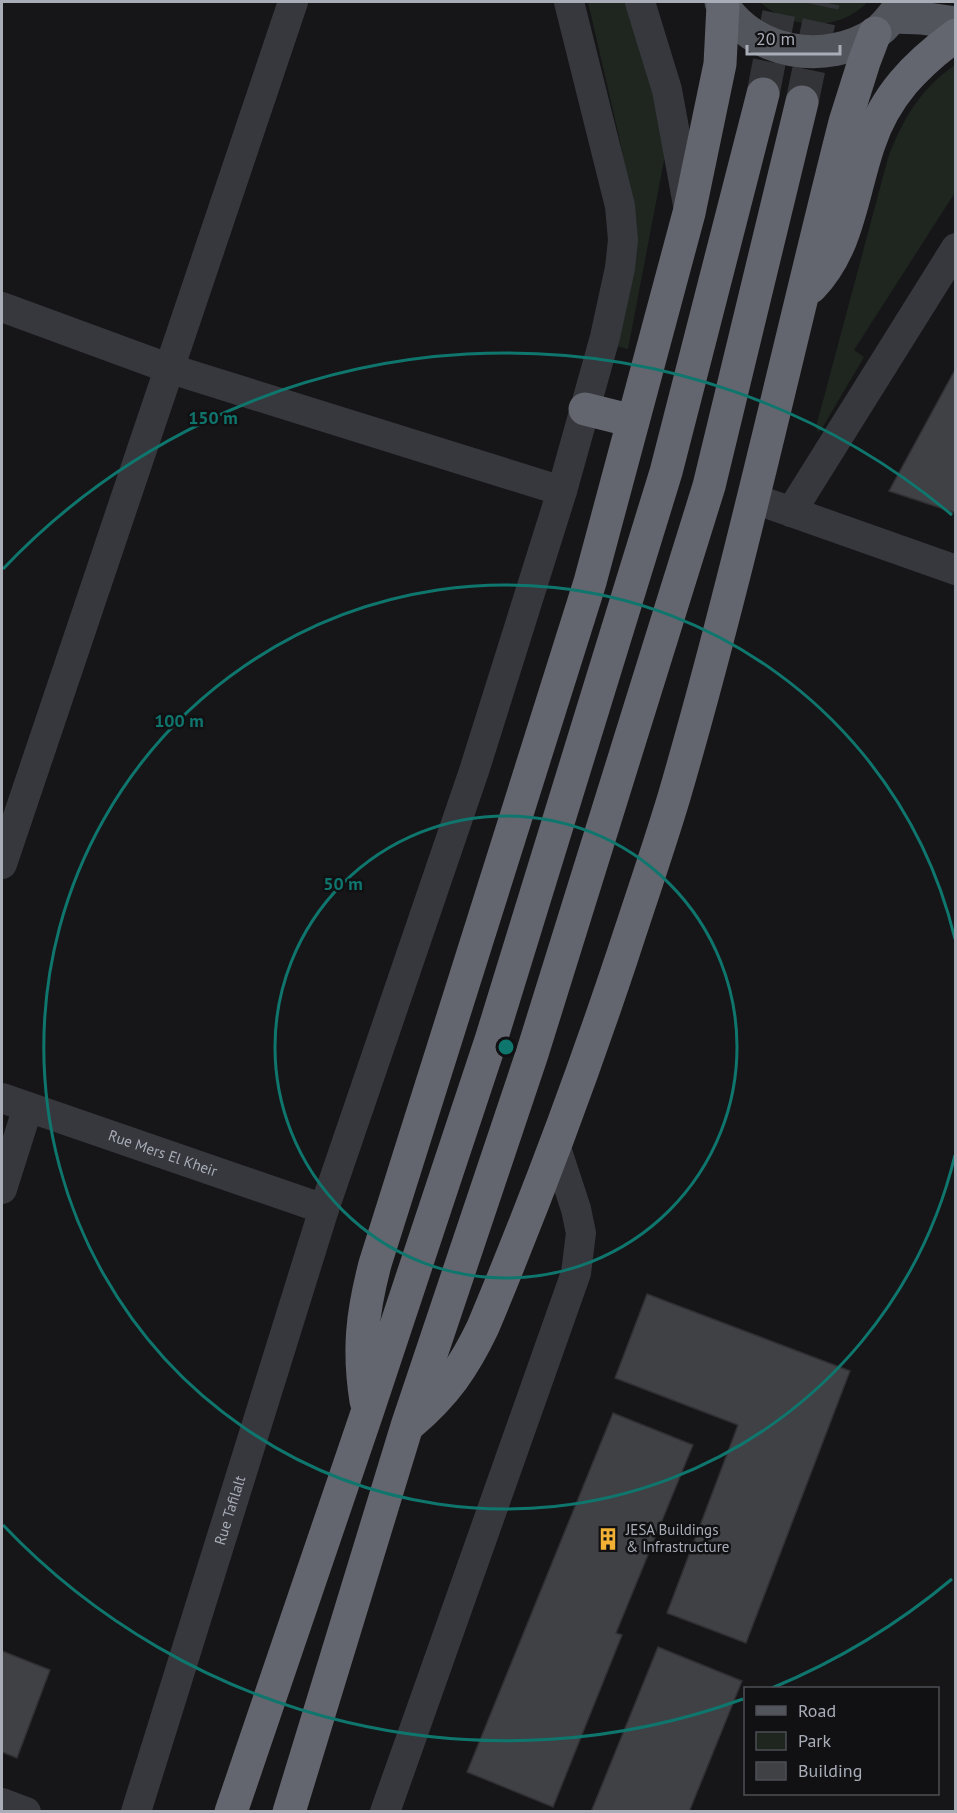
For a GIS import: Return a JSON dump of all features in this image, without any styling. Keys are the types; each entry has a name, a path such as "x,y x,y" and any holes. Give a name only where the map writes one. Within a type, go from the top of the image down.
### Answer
{"highway":[{"path":"368,1410 362,1374 361,1336 366,1300 375,1264 590,582 689,213 720,64 722,3"},
{"path":"407,1426 432,1405 473,1349 555,1145 598,1028 674,796 719,629 845,122 864,62 890,17"},
{"path":"802,297 832,260 842,239 868,145 892,97 927,57 956,35"},
{"path":"231,1812 491,1040 666,472 763,94"},
{"path":"288,1812 407,1426 532,1053 709,486 802,102"},
{"path":"585,409 633,420"}],"main road":[{"path":"722,3 742,27 766,42 793,52 822,53 850,46 890,17 921,18 956,23"}],"street":[{"path":"2,864 293,2"},
{"name":"Rue Tafilalt","path":"136,1812 324,1209 474,771 562,491 614,298 623,240 620,206 569,2"},
{"path":"640,2 667,90 689,213"},
{"path":"791,512 956,248"},
{"path":"2,307 168,368 562,491"},
{"path":"752,498 956,570"},
{"path":"2,1189 15,1102"},
{"name":"Rue Mers El Kheir","path":"15,1102 324,1209"},
{"path":"385,1812 576,1273 581,1233 576,1209 555,1145"},
{"path":"2,1803 26,1812"}],"green space":[{"path":"588,2 628,2 661,98 666,150 628,349 616,346 637,226"},
{"path":"760,2 868,2 842,19 814,24 785,18"},
{"path":"955,65 955,195 854,350 864,357 818,432 816,427 888,158 914,106 932,84"}],"building":[{"path":"956,368 956,513 889,491"},
{"path":"647,1294 850,1371 746,1643 667,1613 738,1425 615,1378"},
{"name":"JESA Buildings & Infrastructure","path":"613,1413 693,1445 616,1633 622,1635 553,1807 467,1772"},
{"path":"658,1647 742,1681 689,1812 591,1812"},
{"path":"2,1651 50,1670 17,1758 2,1752"}],"tunnel":[{"path":"763,94 781,2"},
{"path":"802,102 823,2"}],"place":[{"name":"JESA Buildings & Infrastructure","path":"608,1539"}]}
